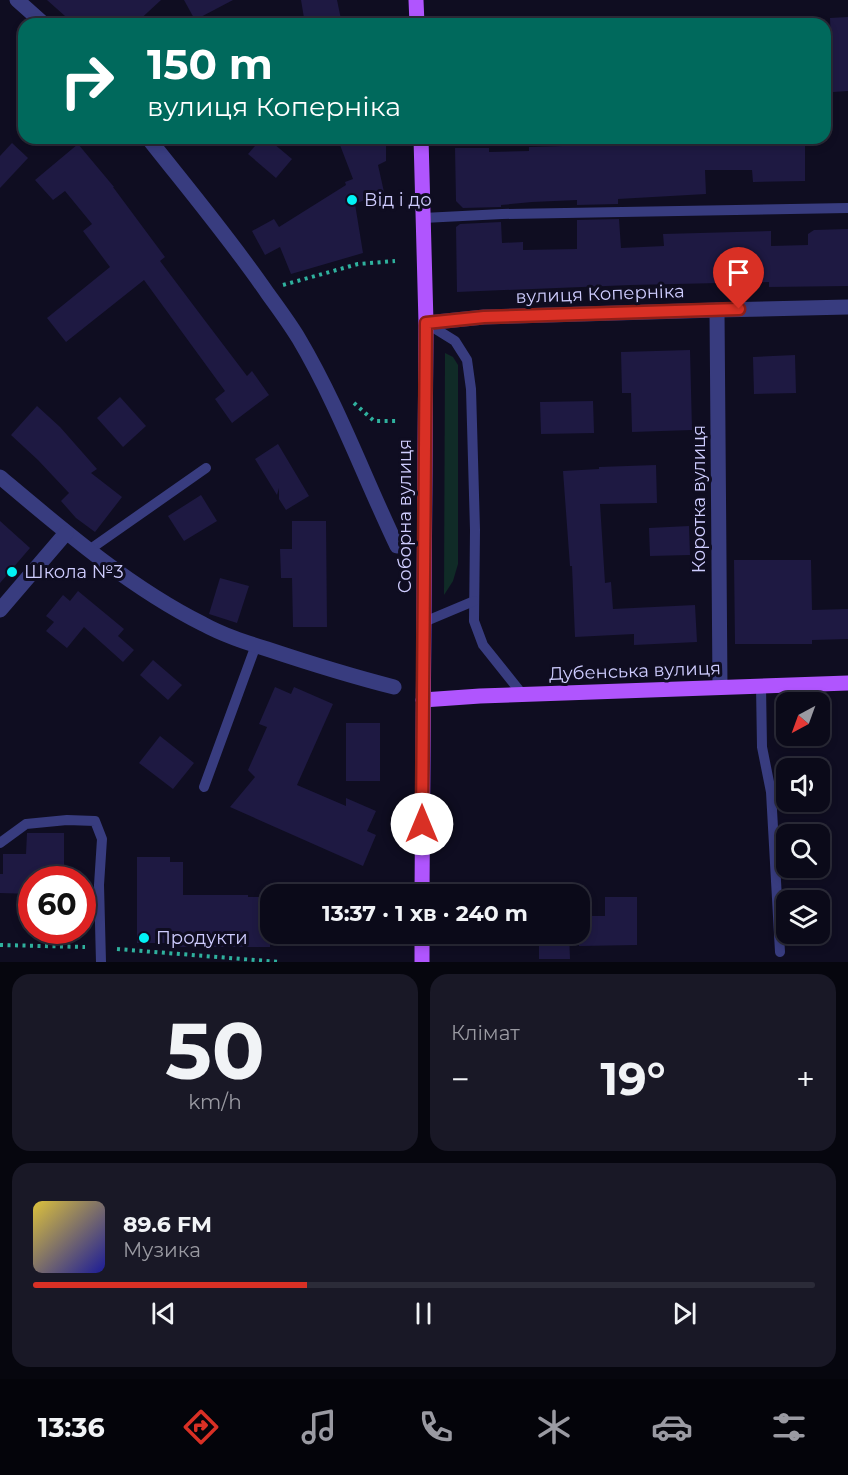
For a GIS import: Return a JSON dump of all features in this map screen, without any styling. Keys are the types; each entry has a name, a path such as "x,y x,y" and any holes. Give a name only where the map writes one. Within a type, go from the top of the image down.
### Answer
{"main road":[{"path":"416,0 417,18"},
{"name":"Соборна вулиця","path":"420,144 426,323 422,884"},
{"name":"Дубенська вулиця","path":"423,700 720,687 848,684"},
{"path":"422,944 422,962"}],"street":[{"path":"16,0 37,18"},
{"path":"153,144 252,270 299,338 360,462 397,546"},
{"name":"вулиця Коперніка","path":"426,323 484,317 848,308"},
{"name":"Коротка вулиця","path":"717,310 720,687"},
{"path":"0,477 66,533 125,577 203,625 341,673 394,687"},
{"path":"0,610 66,533"}],"lane":[{"path":"423,218 502,214 848,208"},
{"path":"426,323 454,341 467,360 471,389 474,621 483,645 523,695"},
{"path":"89,550 206,468"},
{"path":"424,622 474,601"},
{"path":"204,787 256,645"},
{"path":"761,686 762,747 771,792 780,952"},
{"path":"0,843 26,824 67,820 95,821 102,839 99,885 101,962"}],"path":[{"path":"283,285 358,264 395,261"},
{"path":"349,399 374,421 398,421"},
{"path":"0,945 101,948 280,962"}],"green space":[{"path":"445,353 453,357 458,365 458,564 453,581 444,595"}],"building":[{"path":"47,0 161,0 142,18 67,18"},
{"path":"184,0 233,0 199,18 194,18"},
{"path":"301,0 337,0 341,18 304,18"},
{"path":"848,17 848,91 833,92 830,18"},
{"path":"12,143 28,158 0,188 0,156"},
{"path":"78,144 114,187 165,257 160,261 247,376 252,371 269,395 232,423 215,399 225,391 144,280 66,342 47,318 110,267 83,231 92,224 65,191 53,200 35,180"},
{"path":"257,144 274,144 292,159 276,178 248,154"},
{"path":"386,144 386,161 378,165 384,192 355,204 363,253 291,274 280,247 265,255 252,231 274,219 279,227 346,185 345,182 353,179 340,145"},
{"path":"631,144 805,144 805,181 753,182 752,170 705,170 706,194 618,199 618,204 577,205 577,200 463,208 456,201 455,148 489,148 489,152 529,151 529,147"},
{"path":"619,219 621,248 664,246 663,234 771,231 771,246 808,245 808,234 814,230 848,229 848,286 769,287 769,282 457,292 456,227 460,224 501,222 502,243 523,242 523,250 577,249 577,220"},
{"path":"690,350 692,430 632,432 631,393 622,393 621,352"},
{"path":"795,355 796,393 754,394 753,357"},
{"path":"120,397 146,426 123,447 97,418"},
{"path":"593,401 594,433 541,434 540,402"},
{"path":"37,406 60,427 97,469 91,473 122,497 95,532 76,518 61,501 69,493 11,435"},
{"path":"278,444 309,496 286,510 279,499 279,488 277,495 255,459"},
{"path":"656,465 657,503 600,504 605,583 611,582 613,609 695,605 697,642 634,645 634,634 575,637 572,566 570,566 563,471"},
{"path":"201,495 217,521 184,541 168,516"},
{"path":"0,521 30,548 0,583"},
{"path":"292,521 326,521 327,627 293,627 292,578 281,578 280,549 292,549"},
{"path":"689,526 690,555 650,556 649,528"},
{"path":"734,560 811,560 812,610 848,609 848,639 812,640 812,644 735,644"},
{"path":"220,578 249,586 237,623 209,614"},
{"path":"78,591 124,629 118,636 134,650 123,662 84,627 67,648 46,631 54,622 46,616 63,595 70,601"},
{"path":"153,660 182,685 168,700 140,675"},
{"path":"275,687 291,694 294,687 333,704 297,785 346,806 346,798 376,811 367,831 376,835 363,866 230,807 255,777 248,770 267,727 259,724"},
{"path":"346,723 380,723 380,781 346,781"},
{"path":"160,736 194,763 173,789 139,763"},
{"path":"27,833 64,833 64,866 18,866 18,894 0,893 3,854 26,854"},
{"path":"137,857 170,857 170,862 183,862 183,895 260,897 260,944 270,944 270,947 169,947 169,943 137,943"},
{"path":"605,897 637,897 637,945 579,946 579,944 590,944 590,916 605,916"},
{"path":"539,944 569,944 570,959 539,959"}],"place":[{"name":"Від і до","path":"352,200"},
{"name":"Школа №3","path":"12,572"},
{"name":"Продукти","path":"144,938"}],"route":[{"path":"422,824 426,323 484,317 739,309"}]}
